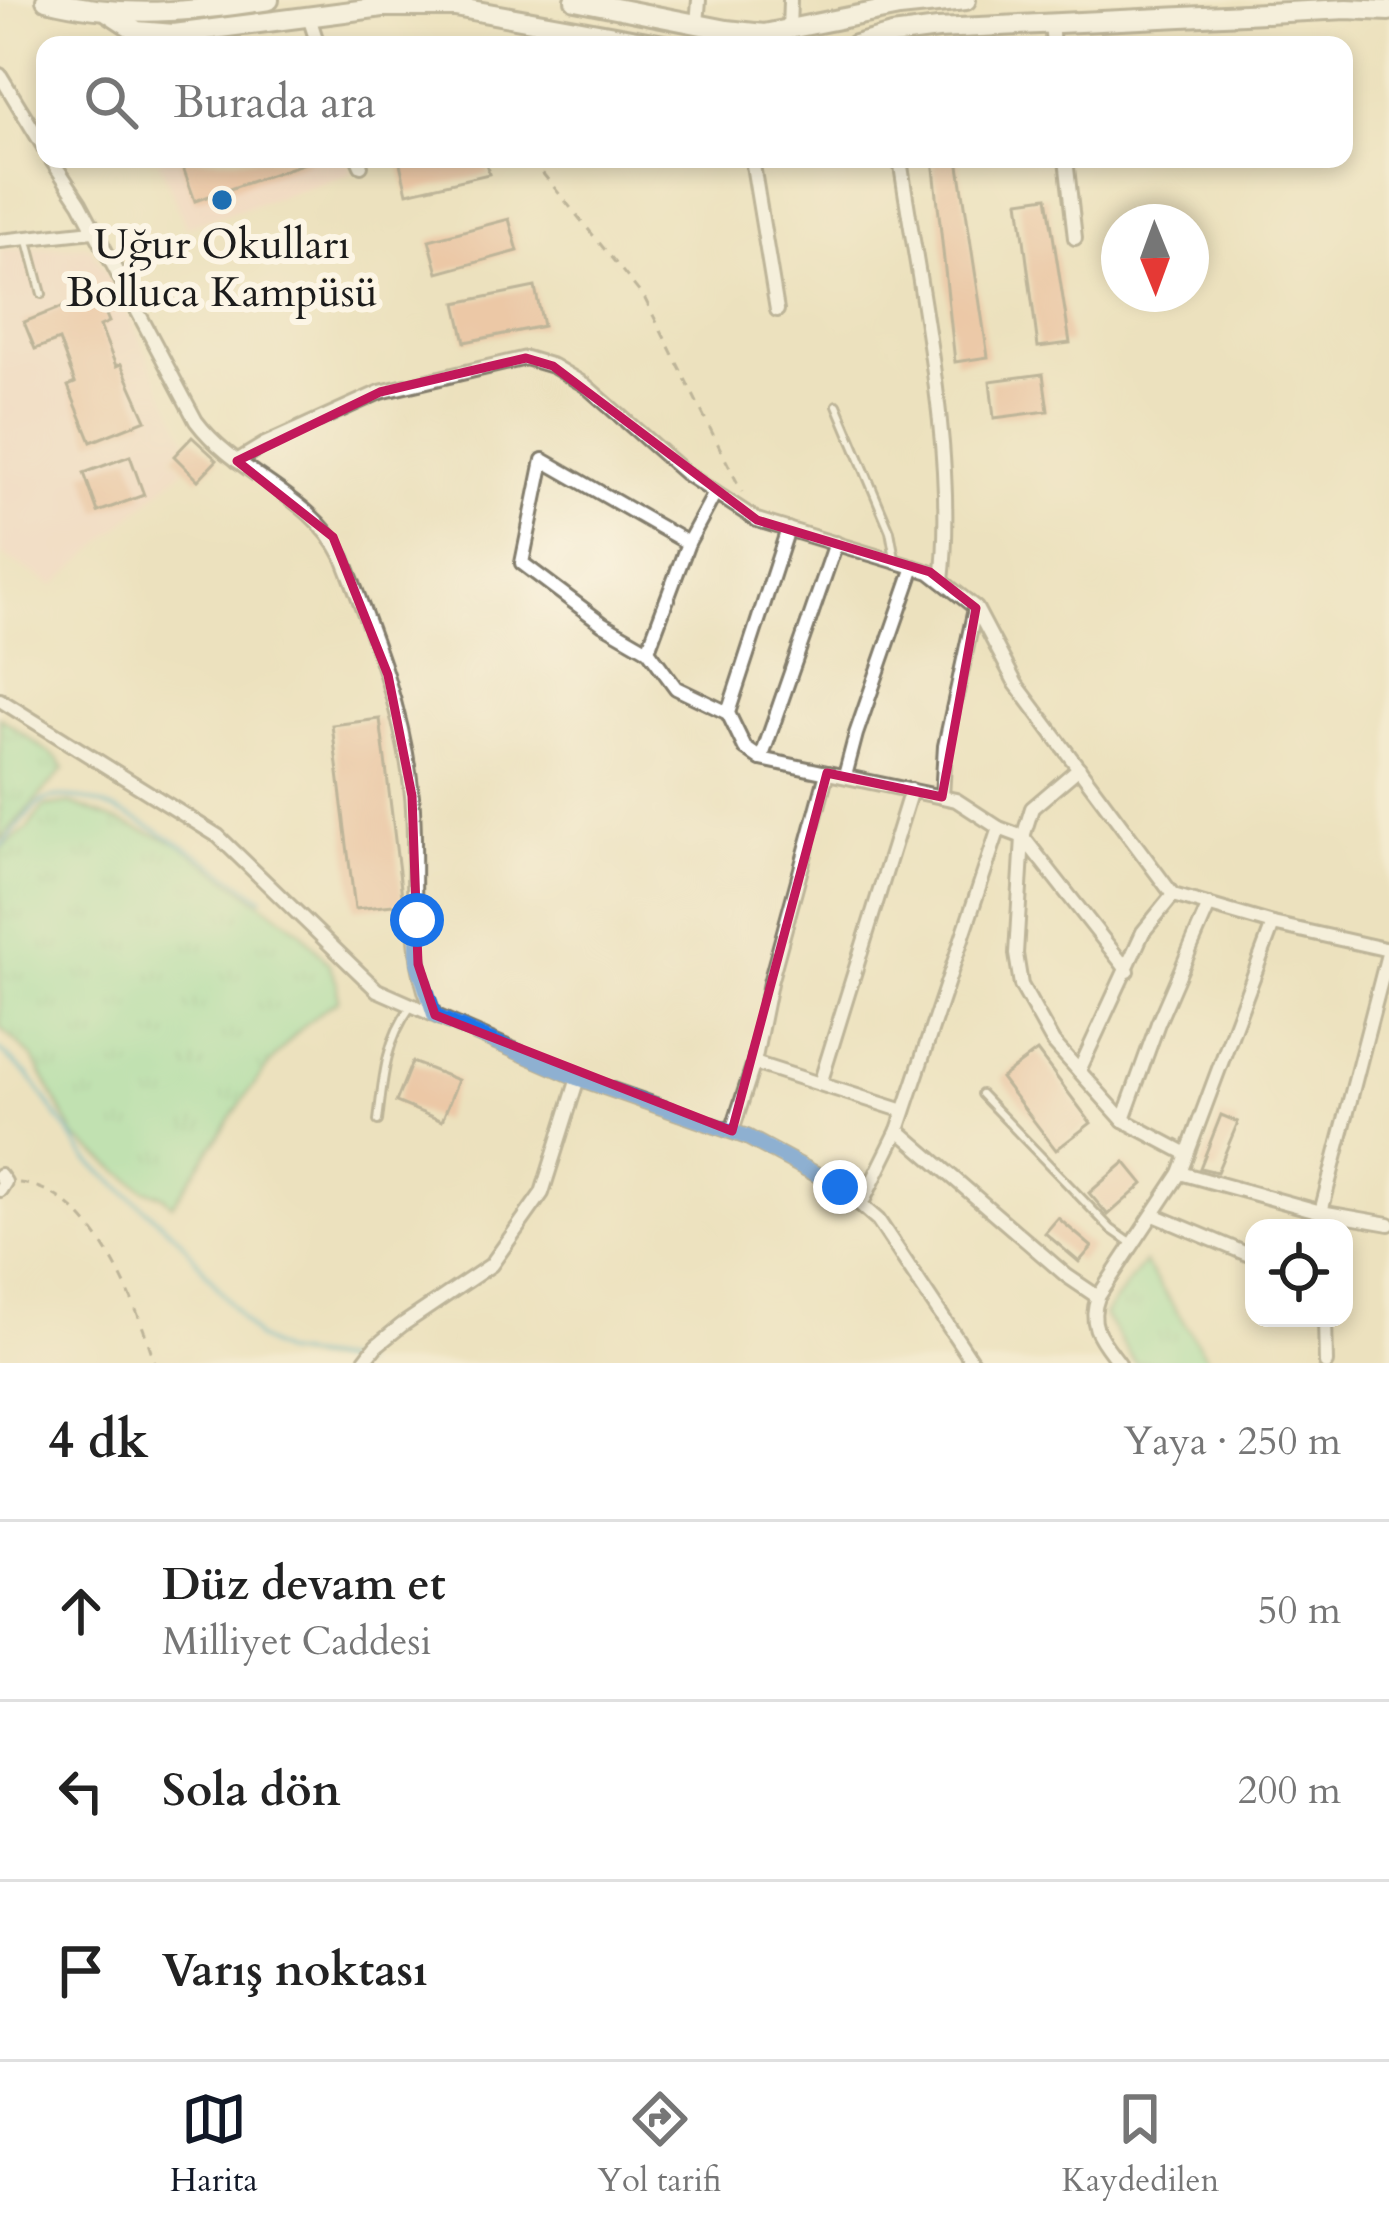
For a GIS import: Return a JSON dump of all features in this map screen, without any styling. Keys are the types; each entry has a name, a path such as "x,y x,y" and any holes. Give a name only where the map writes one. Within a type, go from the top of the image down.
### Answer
{"main road":[{"path":"46,0 108,12 269,0"},
{"path":"575,0 630,6 747,33 789,31 879,6 966,0"},
{"path":"108,12 137,31 156,34 417,5 455,7 614,36"},
{"path":"906,36 938,29 1051,23 1389,11"}],"street":[{"path":"697,24 699,0"},
{"path":"789,31 790,0"},
{"path":"309,17 315,36"},
{"path":"1051,23 1052,36"},
{"path":"0,75 36,134"},
{"path":"56,168 209,440 309,511 333,537 399,715 412,796 418,964 435,1016"},
{"path":"753,168 777,310"},
{"path":"901,168 938,423 948,531 942,581"},
{"path":"1067,168 1075,238"},
{"path":"0,242 93,230"},
{"path":"238,461 380,392 526,358 553,366 585,386 685,473 757,520 895,560 942,581 976,608 1016,684 1173,895 1389,950 1321,1219"},
{"path":"688,543 543,460 522,563 603,624 648,650 676,688 728,713 745,748 761,759 956,800 999,828 1023,837 1128,971"},
{"path":"648,650 688,543 715,493"},
{"path":"728,713 788,530"},
{"path":"761,759 836,543"},
{"path":"845,776 914,567"},
{"path":"942,797 945,746 976,608"},
{"path":"0,700 218,836 377,990 578,1078 732,1131 840,1187 878,1220 973,1363"},
{"path":"1079,769 1032,808 1023,837 1016,954 1021,985 1053,1042 1123,1120 1187,1154"},
{"path":"732,1131 754,1063 770,983 827,772"},
{"path":"820,1084 911,790"},
{"path":"861,1205 898,1130 999,828"},
{"path":"1079,1071 1143,932 1173,895"},
{"path":"1123,1120 1209,905"},
{"path":"1119,1363 1094,1329 1098,1297 1180,1173 1273,924"},
{"path":"754,1063 904,1111"},
{"path":"363,1363 376,1346 491,1265 542,1192 578,1078"},
{"path":"898,1130 1067,1276 1098,1297"},
{"path":"1180,1173 1321,1212 1389,1224"},
{"path":"1154,1215 1245,1253"},
{"path":"1324,1327 1326,1363"}],"lane":[{"path":"27,238 42,294"},
{"path":"837,404 890,531 895,560"},
{"path":"378,1121 384,1067 396,1028 412,1006"},
{"path":"981,1094 1111,1229 1134,1245"}],"path":[{"path":"538,168 645,299 757,520"},
{"path":"2,1182 39,1185 74,1210 118,1268 136,1304 155,1363"}],"highlighted area":[{"path":"526,358 553,366 757,520 930,572 976,608 942,797 827,773 732,1131 435,1015 418,964 412,796 388,675 333,537 237,461 380,392"}],"shaded area":[{"name":"Uğur Okulları Bolluca Kampüsü","path":"162,168 350,168 352,173 186,227"},
{"path":"91,248 116,288 187,440 172,456 184,469 54,586 0,554 0,249"}],"green space":[{"path":"0,717 58,759 64,769 0,840"},
{"path":"70,803 177,843 300,930 329,964 337,983 338,1001 292,1038 269,1065 172,1205 162,1195 144,1190 76,1138 33,1058 0,1027 0,849 26,830 44,807"},
{"path":"1144,1262 1211,1363 1135,1363 1104,1315"}],"building":[{"path":"183,168 291,168 195,201"},
{"path":"401,168 487,168 489,174 407,193"},
{"path":"934,168 959,168 988,357 955,362"},
{"path":"1047,197 1070,343 1038,347 1019,201"},
{"path":"509,219 518,251 438,273 429,240"},
{"path":"535,287 543,326 465,342 456,303"},
{"path":"97,293 109,322 100,326 146,420 91,442 68,386 75,383 59,340 35,349 24,322"},
{"path":"1043,374 1048,411 994,418 990,381"},
{"path":"192,437 217,460 198,480 174,456"},
{"path":"130,456 144,495 98,512 84,473"},
{"path":"380,719 403,904 355,909 332,725"},
{"path":"1037,1051 1091,1123 1056,1150 1001,1078"},
{"path":"412,1062 458,1080 442,1121 396,1102"},
{"path":"1221,1115 1238,1122 1217,1172 1200,1168"},
{"path":"1125,1162 1143,1184 1108,1215 1089,1193"},
{"path":"1058,1218 1092,1247 1079,1262 1045,1233"}],"waterway":[{"path":"0,846 41,803 68,797 96,803 158,831 262,898"},
{"path":"0,1050 29,1076 87,1159 180,1239 257,1338 283,1353 360,1363"}],"place":[{"name":"Uğur Okulları Bolluca Kampüsü","path":"222,200"}],"route":[{"path":"417,920 418,964 435,1016 578,1078 747,1137 840,1187"}]}
